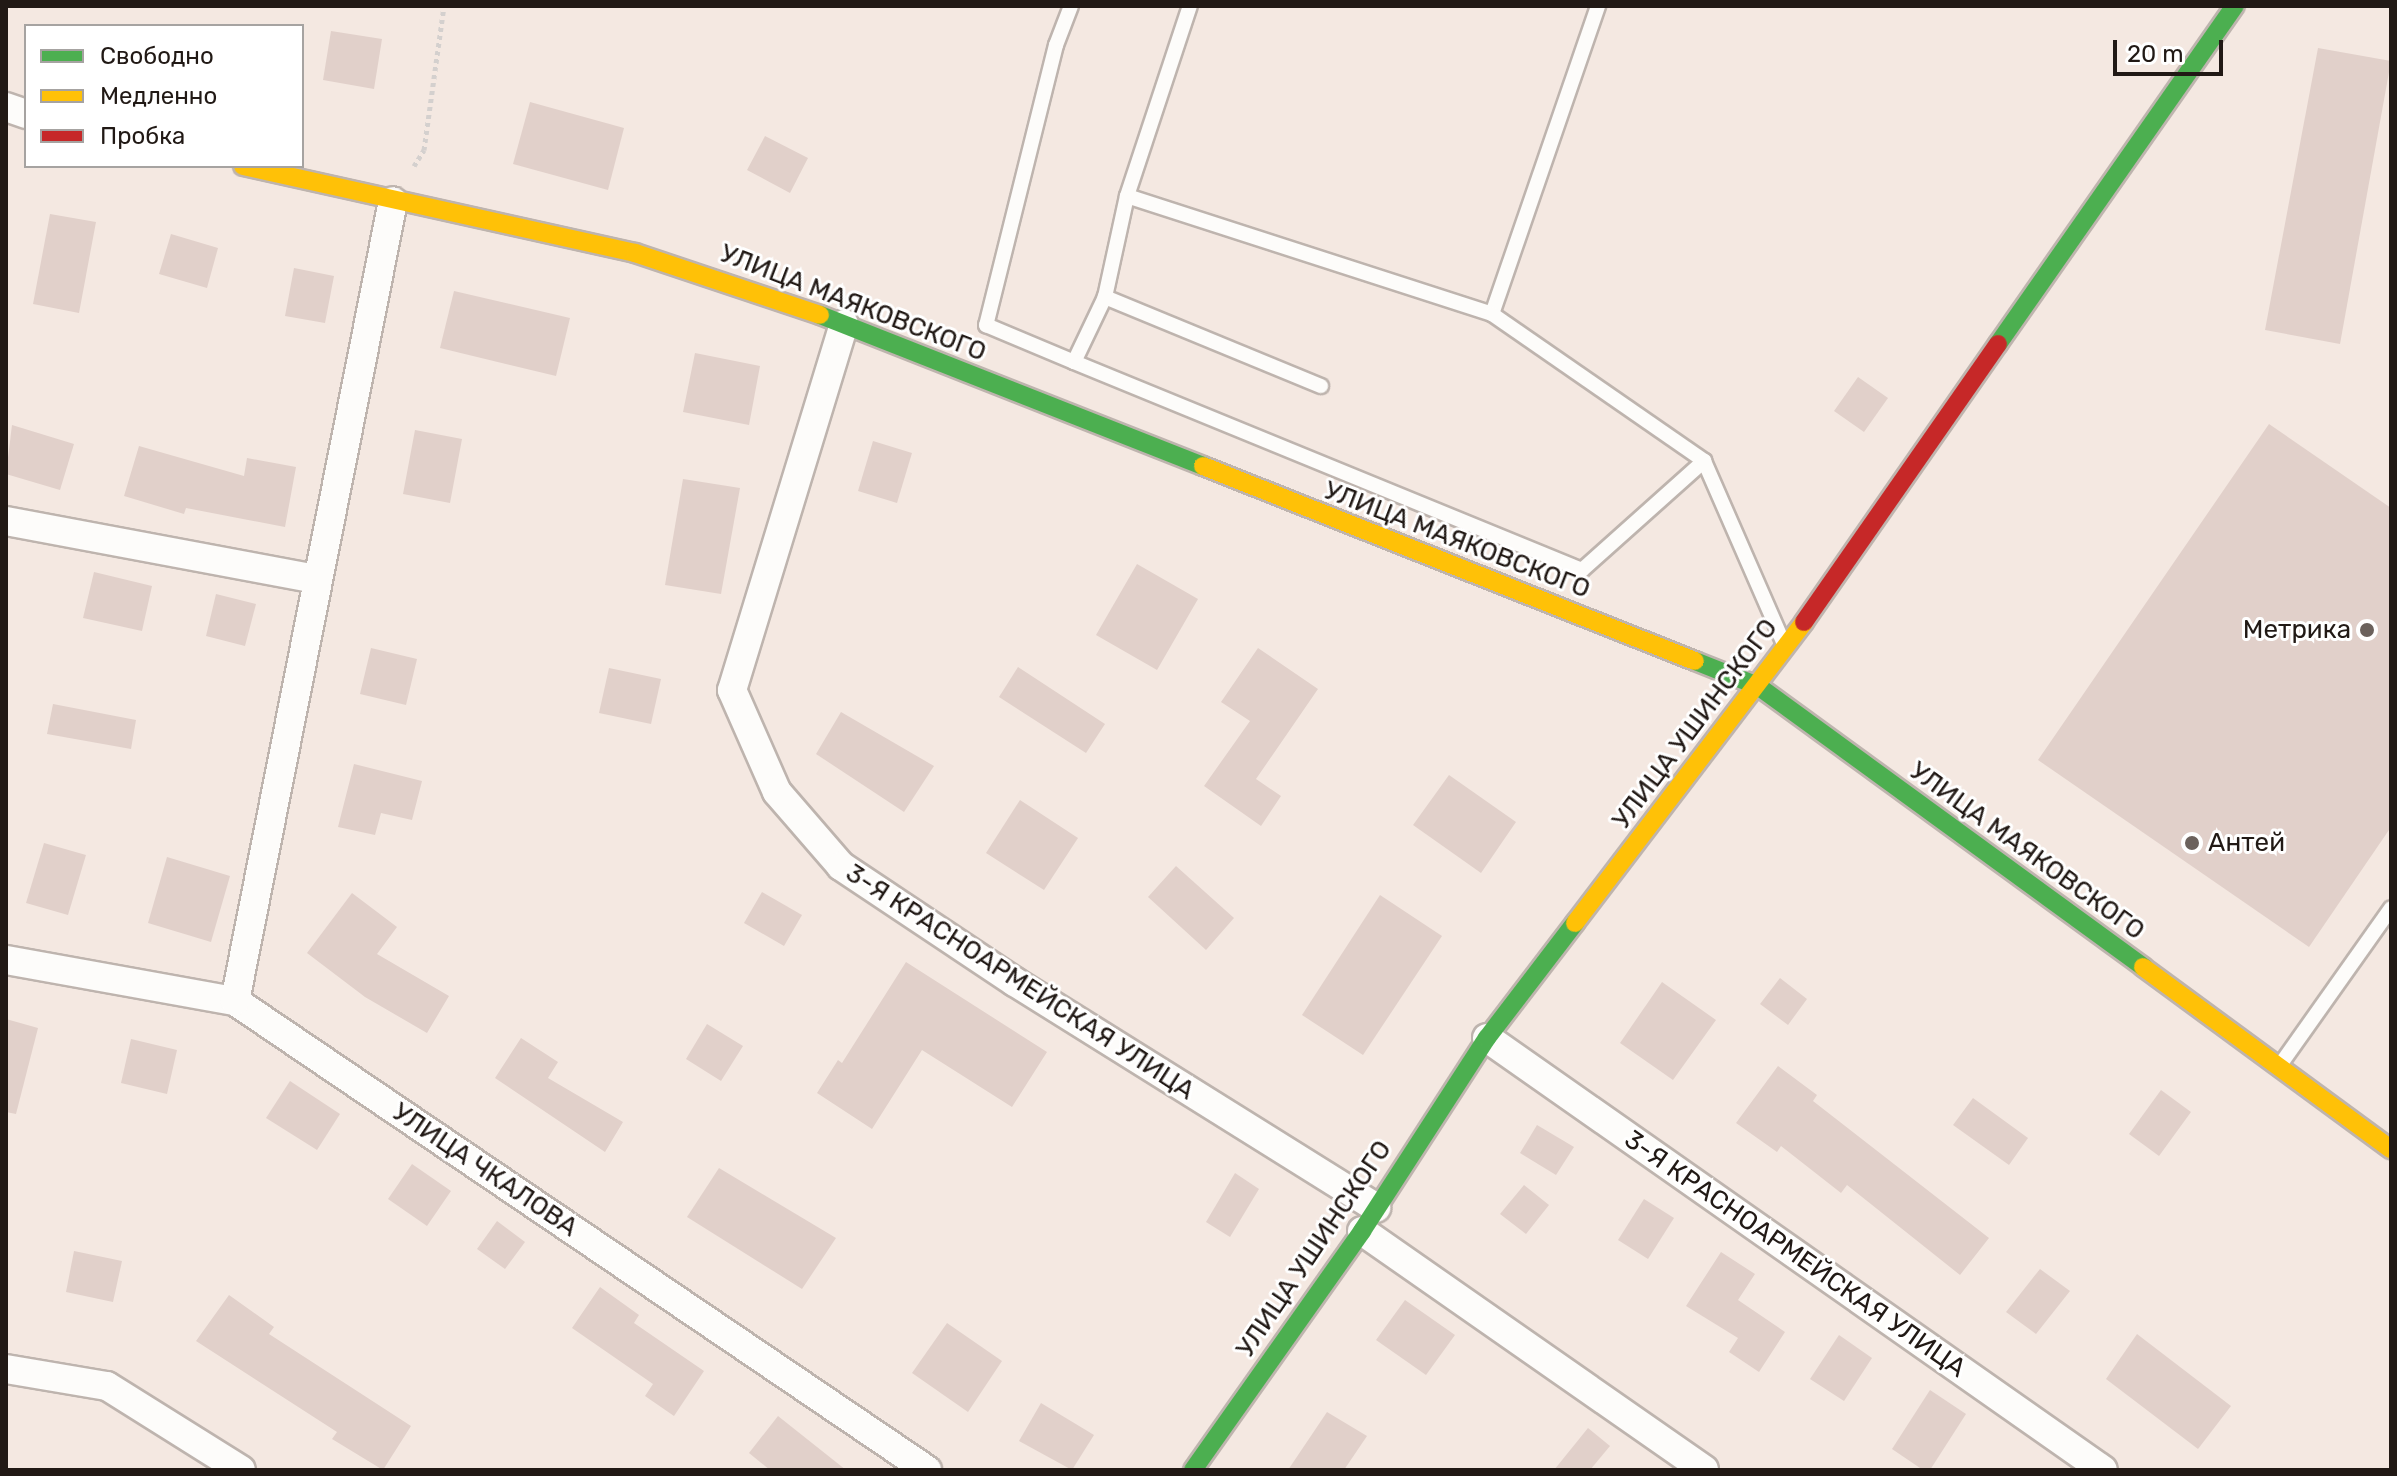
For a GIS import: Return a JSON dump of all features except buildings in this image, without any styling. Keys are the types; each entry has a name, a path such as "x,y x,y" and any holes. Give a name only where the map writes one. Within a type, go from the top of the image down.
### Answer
{"street":[{"name":"УЛИЦА УШИНСКОГО","path":"1193,1470 1369,1219 1487,1038 1786,648 2235,6"},
{"name":"УЛИЦА МАЯКОВСКОГО","path":"252,168 635,253 844,324 1758,686 2391,1149"},
{"path":"235,1001 393,201"},
{"name":"3-Я КРАСНОАРМЕЙСКАЯ УЛИЦА","path":"844,324 732,690 777,792 841,866 1369,1219 1704,1470"},
{"path":"6,521 316,579"},
{"name":"УЛИЦА ЧКАЛОВА","path":"6,960 235,1001 927,1470"},
{"name":"3-Я КРАСНОАРМЕЙСКАЯ УЛИЦА","path":"1487,1038 2103,1470"},
{"path":"6,1369 107,1386 241,1470"}],"lane":[{"path":"1071,6 1056,45 986,325 1582,570 1704,461"},
{"path":"1074,362 1105,297 1127,196 1190,6"},
{"path":"1492,314 1598,6"},
{"path":"1127,196 1492,314 1704,461 1786,648"},
{"path":"1105,297 1321,386"},
{"path":"2278,1068 2391,908"}],"path":[{"path":"393,201 424,150 444,6"}],"traffic: fast":[{"path":"1998,344 2235,6"},
{"path":"820,315 1203,466"},
{"path":"1695,661 1758,686 2143,967"},
{"path":"1193,1470 1362,1231 1487,1038 1575,923"}],"traffic: slow":[{"path":"252,168 635,253 820,315"},
{"path":"1203,466 1695,661"},
{"path":"1575,923 1804,622"},
{"path":"2143,967 2391,1149"}],"traffic: jam":[{"path":"1804,622 1998,344"}],"place":[{"name":"Метрика","path":"2367,630"},
{"name":"Антей","path":"2192,843"}]}
